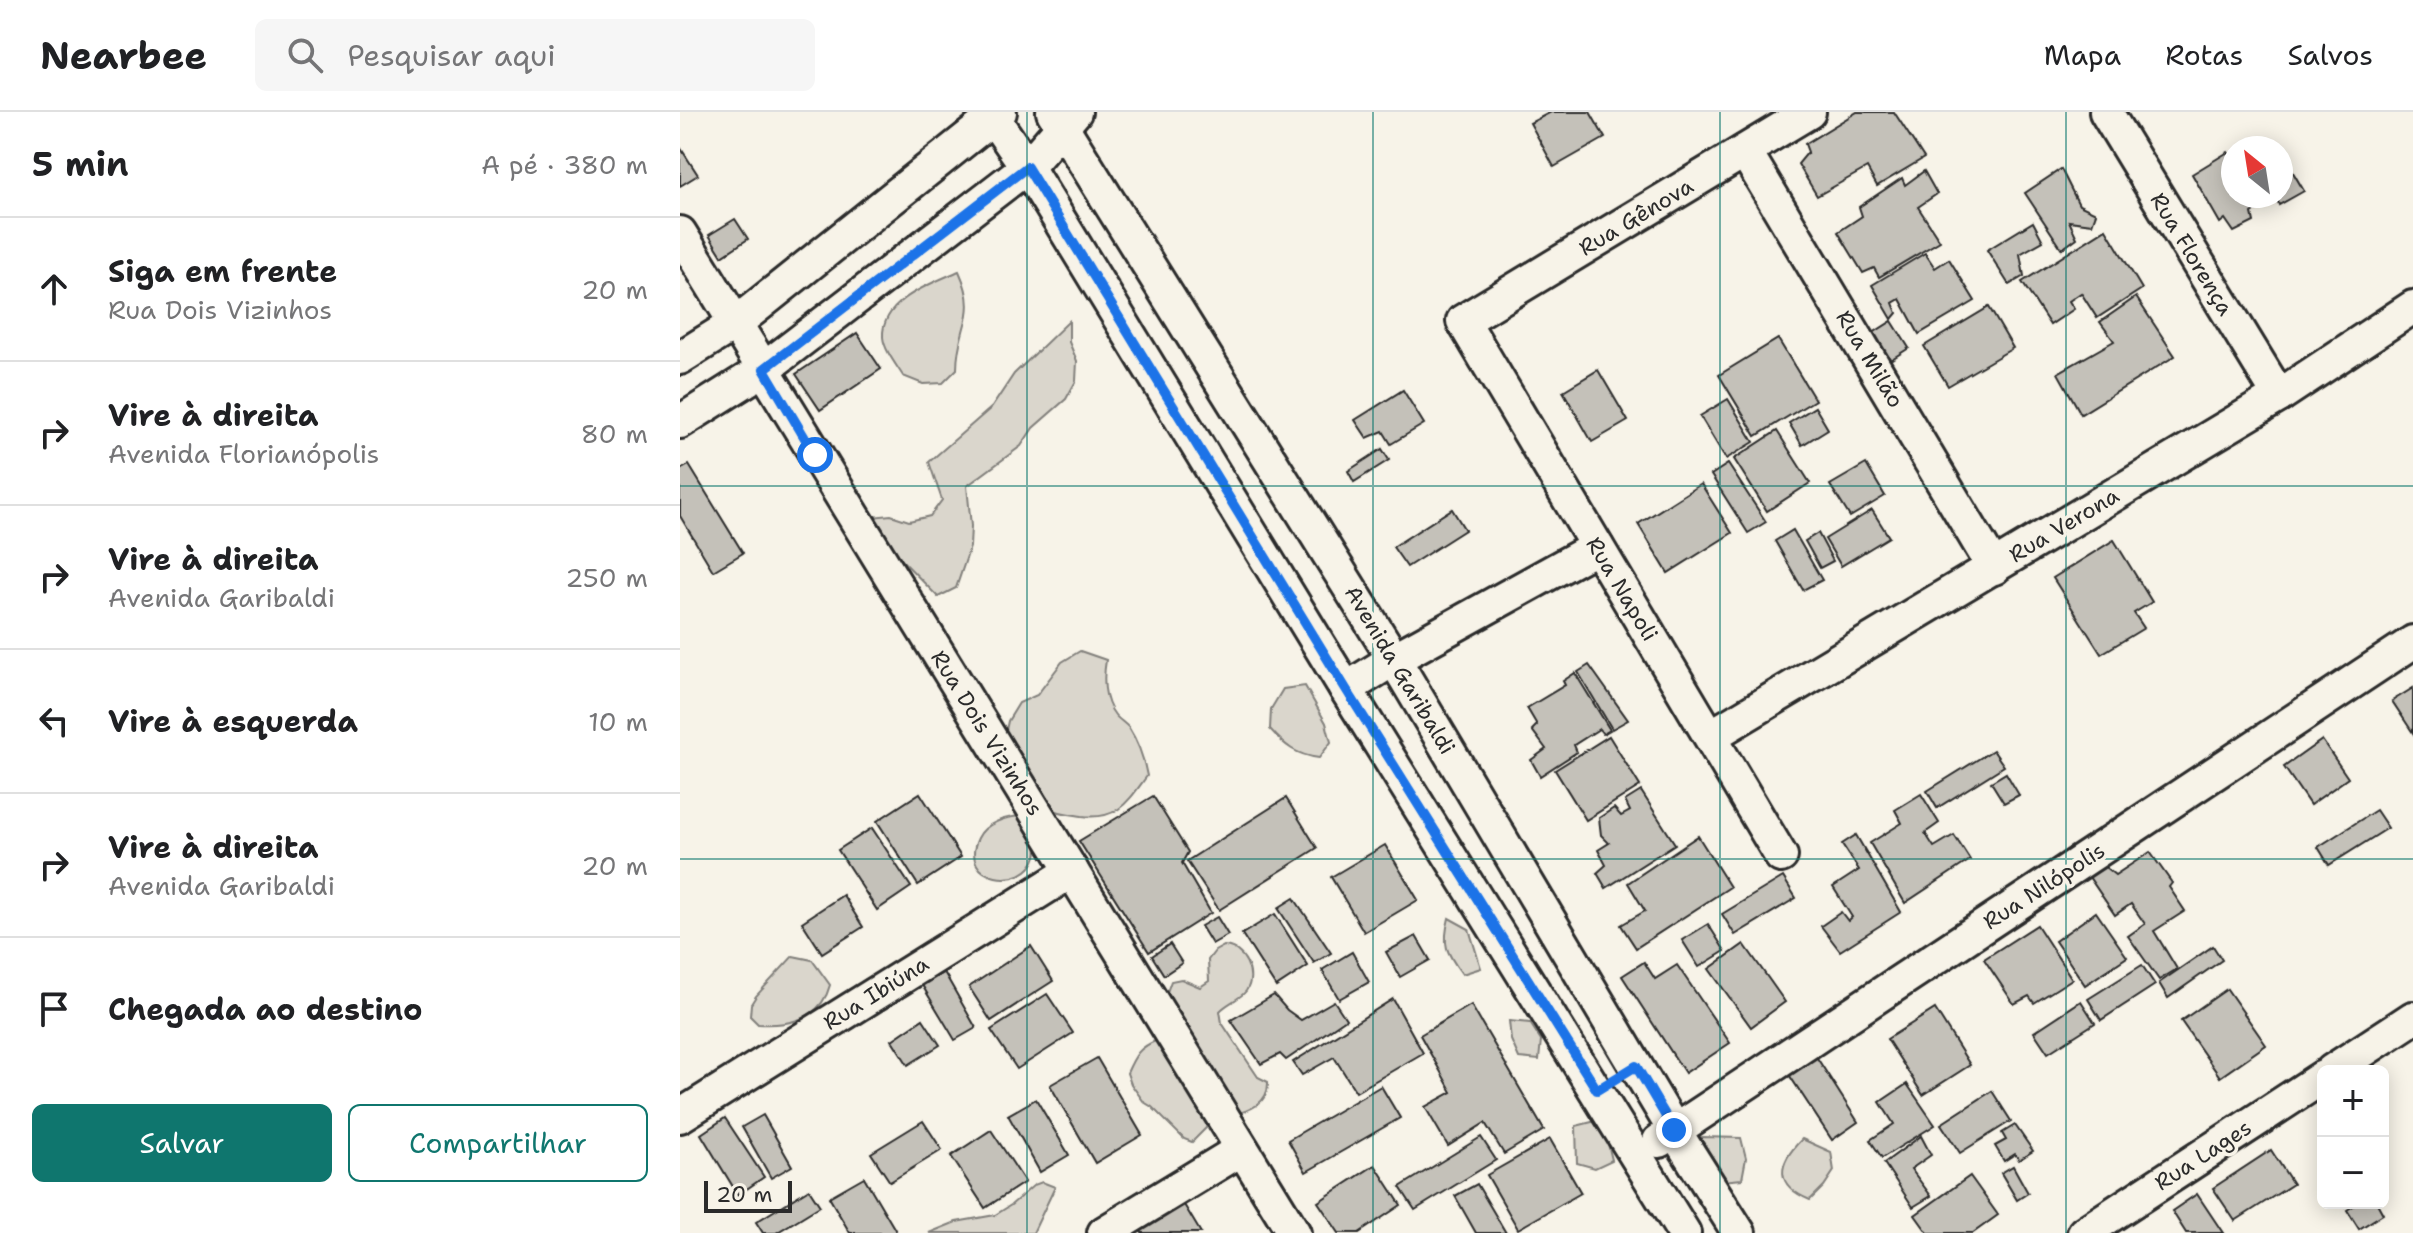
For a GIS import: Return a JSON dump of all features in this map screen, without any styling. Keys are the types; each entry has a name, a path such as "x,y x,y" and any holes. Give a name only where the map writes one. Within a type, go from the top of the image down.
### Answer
{"street":[{"name":"Rua Gênova","path":"1463,321 1809,112"},
{"name":"Rua Florença","path":"2106,112 2279,396"},
{"path":"680,358 736,323 994,114 1684,1233"},
{"path":"680,422 764,369 1027,167 1064,118"},
{"name":"Avenida Garibaldi","path":"1064,118 1739,1233"},
{"name":"Rua Milão","path":"1745,151 1994,568"},
{"name":"Rua Dois Vizinhos","path":"680,233 1294,1233"},
{"name":"Rua Verona","path":"1711,736 2279,396 2413,307"},
{"name":"Rua Napoli","path":"1463,321 1781,856"},
{"path":"1346,689 1394,659 1597,547"},
{"name":"Rua Nilópolis","path":"1638,1156 2413,642"},
{"name":"Rua Ibiúna","path":"680,1116 1072,871"},
{"path":"2341,1065 2413,1018"},
{"path":"1597,1090 1636,1066"},
{"name":"Rua Lages","path":"2084,1233 2317,1081"},
{"path":"1104,1233 1242,1149"}],"shaded area":[{"path":"959,271 968,300 968,311 957,369 943,383 923,384 903,376 884,342 885,324 890,313 923,287"},
{"path":"1069,321 1069,342 1077,361 1076,381 1066,399 1033,428 1021,446 967,486 970,547 956,588 938,597 894,552 871,517 891,515 909,521 930,516 942,500 929,462 992,407 1014,374"},
{"path":"1080,651 1106,660 1104,681 1108,702 1115,715 1132,733 1147,776 1120,808 1094,817 1045,807 1006,730 1019,703 1037,695 1062,662"},
{"path":"1305,686 1326,723 1331,742 1319,758 1292,749 1270,729 1271,709 1283,689"},
{"path":"1021,816 1037,851 1030,867 1020,875 1008,878 984,873 974,853 981,833 996,822"},
{"path":"1449,918 1469,929 1481,968 1462,974 1452,960 1446,942"},
{"path":"1224,946 1242,956 1247,962 1250,977 1246,991 1220,1011 1222,1023 1258,1077 1268,1082 1265,1096 1257,1105 1231,1115 1172,1012 1167,992 1171,981 1181,979 1200,987 1209,981 1208,960"},
{"path":"793,956 812,960 830,985 826,997 811,1013 792,1022 758,1024 750,1016 751,1004"},
{"path":"1509,1021 1530,1023 1541,1040 1539,1060 1519,1058 1511,1040"},
{"path":"1158,1040 1208,1118 1206,1128 1192,1142 1184,1139 1144,1102 1127,1073 1138,1052"},
{"path":"1596,1121 1607,1140 1612,1160 1595,1168 1577,1163 1576,1126"},
{"path":"1702,1137 1741,1138 1746,1158 1742,1179 1722,1181 1692,1153"},
{"path":"1802,1139 1831,1152 1834,1171 1810,1200 1790,1188 1783,1173 1788,1157"},
{"path":"1042,1182 1055,1187 1033,1233 929,1233 956,1222 995,1215"}],"building":[{"path":"1551,112 1590,112 1605,138 1554,167 1530,123"},
{"path":"1857,112 1894,112 1924,158 1877,186 1867,168 1817,196 1798,164 1808,152 1805,144"},
{"path":"680,147 698,175 680,186"},
{"path":"2221,156 2221,208 2260,208 2252,213 2254,222 2234,232 2225,219 2220,223 2192,174"},
{"path":"2061,169 2079,205 2096,213 2092,224 2069,221 2077,238 2062,249 2025,193"},
{"path":"1924,171 1937,194 1918,207 1940,241 1879,277 1874,268 1863,273 1838,232 1862,216 1859,207 1902,178 1905,185"},
{"path":"2293,172 2304,191 2293,197"},
{"path":"735,219 748,239 722,256 709,235"},
{"path":"2033,222 2043,241 2020,254 2024,276 2009,285 1987,250"},
{"path":"2106,229 2142,289 2097,318 2081,293 2069,301 2074,309 2050,325 2022,282"},
{"path":"1925,253 1935,268 1949,259 1975,301 1919,334 1900,299 1893,303 1897,313 1892,319 1872,285"},
{"path":"2136,297 2175,356 2081,414 2058,373 2114,341 2100,322"},
{"path":"1989,307 2013,348 1948,386 1924,346"},
{"path":"1892,321 1909,348 1879,367 1862,340"},
{"path":"857,333 881,369 820,410 796,374"},
{"path":"1778,339 1815,400 1756,436 1719,375"},
{"path":"1598,370 1628,421 1592,442 1563,391"},
{"path":"1403,390 1424,424 1391,444 1383,431 1367,438 1355,420"},
{"path":"1728,399 1754,442 1726,459 1700,416"},
{"path":"1815,407 1828,429 1802,445 1789,423"},
{"path":"1777,431 1810,483 1767,511 1734,459"},
{"path":"1382,449 1389,460 1354,482 1348,471"},
{"path":"1728,464 1766,522 1748,533 1711,475"},
{"path":"1866,464 1885,496 1850,517 1830,485"},
{"path":"689,465 743,553 713,571 680,516 680,470"},
{"path":"1701,484 1732,533 1668,573 1638,524"},
{"path":"1452,509 1465,530 1407,567 1393,547"},
{"path":"1872,510 1889,537 1841,566 1825,539"},
{"path":"1793,530 1822,580 1803,590 1775,541"},
{"path":"1818,533 1833,561 1820,568 1805,541"},
{"path":"2114,540 2152,602 2134,613 2144,628 2101,654 2053,578"},
{"path":"1589,665 1628,720 1612,729 1578,672"},
{"path":"1575,673 1610,730 1603,734 1599,729 1574,745 1577,752 1540,776 1531,760 1546,749 1532,730 1537,725 1527,708 1565,685 1563,681"},
{"path":"2413,688 2413,733 2392,701"},
{"path":"1609,736 1640,786 1586,820 1555,770"},
{"path":"2322,740 2348,778 2310,805 2284,767"},
{"path":"1993,750 2004,766 1937,808 1927,791"},
{"path":"2006,773 2019,795 2004,803 1991,782"},
{"path":"1641,791 1675,844 1606,888 1597,873 1606,865 1598,850 1609,843 1601,835 1599,818 1614,808 1621,816 1630,811 1625,801"},
{"path":"920,793 961,857 918,885 877,821"},
{"path":"1921,794 1939,823 1925,833 1934,847 1954,835 1970,860 1905,903 1870,843 1902,823 1895,810"},
{"path":"1153,796 1188,852 1182,863 1211,913 1149,952 1079,841"},
{"path":"1286,798 1317,848 1219,910 1187,861"},
{"path":"2376,810 2388,828 2329,865 2318,847"},
{"path":"872,828 911,887 877,910 838,850"},
{"path":"1856,835 1901,912 1840,951 1821,926 1841,912 1848,921 1852,917 1833,887 1859,870 1842,844"},
{"path":"1698,836 1730,887 1636,948 1621,925 1645,911 1628,883"},
{"path":"1385,845 1418,900 1364,932 1331,877"},
{"path":"2150,852 2172,883 2169,887 2185,911 2154,931 2177,969 2159,980 2128,936 2145,924 2131,904 2115,915 2085,871 2100,863 2115,875"},
{"path":"1783,877 1796,898 1735,935 1722,914"},
{"path":"843,895 863,927 822,953 802,922"},
{"path":"1294,898 1331,953 1314,963 1278,908"},
{"path":"2096,912 2127,957 2085,985 2055,941"},
{"path":"1275,914 1308,966 1276,987 1242,934"},
{"path":"1217,917 1228,935 1212,944 1201,926"},
{"path":"1708,924 1725,951 1699,967 1682,940"},
{"path":"2037,925 2072,979 2034,1003 2029,996 2014,1004 1984,959"},
{"path":"1416,936 1430,960 1400,977 1386,952"},
{"path":"1170,944 1182,963 1164,975 1152,956"},
{"path":"1744,944 1785,1002 1751,1027 1709,969"},
{"path":"1031,946 1053,981 991,1021 969,987"},
{"path":"2213,946 2222,960 2168,998 2159,983"},
{"path":"1352,952 1369,982 1339,999 1322,970"},
{"path":"1644,962 1655,979 1677,965 1730,1043 1685,1073 1622,976"},
{"path":"2142,965 2155,985 2101,1020 2088,999"},
{"path":"944,972 976,1028 955,1040 922,985"},
{"path":"2227,989 2266,1045 2220,1077 2181,1021"},
{"path":"1047,994 1073,1033 1017,1069 991,1030"},
{"path":"1274,995 1301,1020 1334,1001 1346,1019 1286,1060 1280,1054 1261,1064 1231,1020"},
{"path":"1393,999 1423,1053 1356,1092 1334,1057 1302,1075 1293,1062"},
{"path":"2081,1001 2095,1023 2048,1053 2034,1032"},
{"path":"1471,1005 1544,1130 1504,1154 1485,1123 1448,1146 1425,1107 1452,1092 1420,1035"},
{"path":"1935,1009 1970,1065 1923,1095 1887,1039"},
{"path":"923,1019 940,1045 908,1065 892,1040"},
{"path":"1812,1050 1858,1122 1832,1140 1784,1067"},
{"path":"1097,1058 1142,1135 1095,1163 1050,1085"},
{"path":"1907,1084 1935,1125 1882,1158 1870,1140 1894,1124 1880,1102"},
{"path":"1381,1086 1400,1118 1306,1172 1288,1140"},
{"path":"1992,1091 2011,1121 1960,1153 1941,1124"},
{"path":"1036,1099 1069,1155 1040,1172 1008,1115"},
{"path":"763,1115 792,1166 771,1178 742,1127"},
{"path":"725,1118 764,1177 738,1195 701,1134"},
{"path":"923,1121 942,1150 890,1182 871,1153"},
{"path":"2015,1125 2033,1151 2019,1160 2015,1154 2004,1161 1995,1146 2006,1140 2002,1133"},
{"path":"991,1130 1025,1182 985,1208 951,1156"},
{"path":"1921,1136 1931,1155 1911,1169 1931,1196 1913,1207 1884,1163"},
{"path":"1481,1137 1496,1160 1415,1210 1400,1187"},
{"path":"1550,1139 1581,1193 1518,1229 1487,1175"},
{"path":"2271,1150 2293,1184 2235,1221 2213,1188"},
{"path":"1375,1165 1401,1205 1359,1233 1339,1233 1318,1202"},
{"path":"2013,1166 2028,1193 2017,1200 2001,1173"},
{"path":"1970,1176 1998,1215 1973,1233 1928,1233 1915,1215"},
{"path":"864,1177 897,1233 850,1233 829,1197"},
{"path":"1477,1184 1506,1233 1476,1233 1455,1196"},
{"path":"809,1189 820,1206 776,1233 763,1233 756,1222"},
{"path":"2197,1194 2223,1233 2186,1233 2172,1211"},
{"path":"1180,1198 1201,1233 1142,1233 1136,1223"},
{"path":"2380,1209 2383,1214 2359,1229 2347,1210"}],"route":[{"path":"815,455 764,369 1027,167 1346,689 1597,1090 1636,1066 1674,1130"}]}
